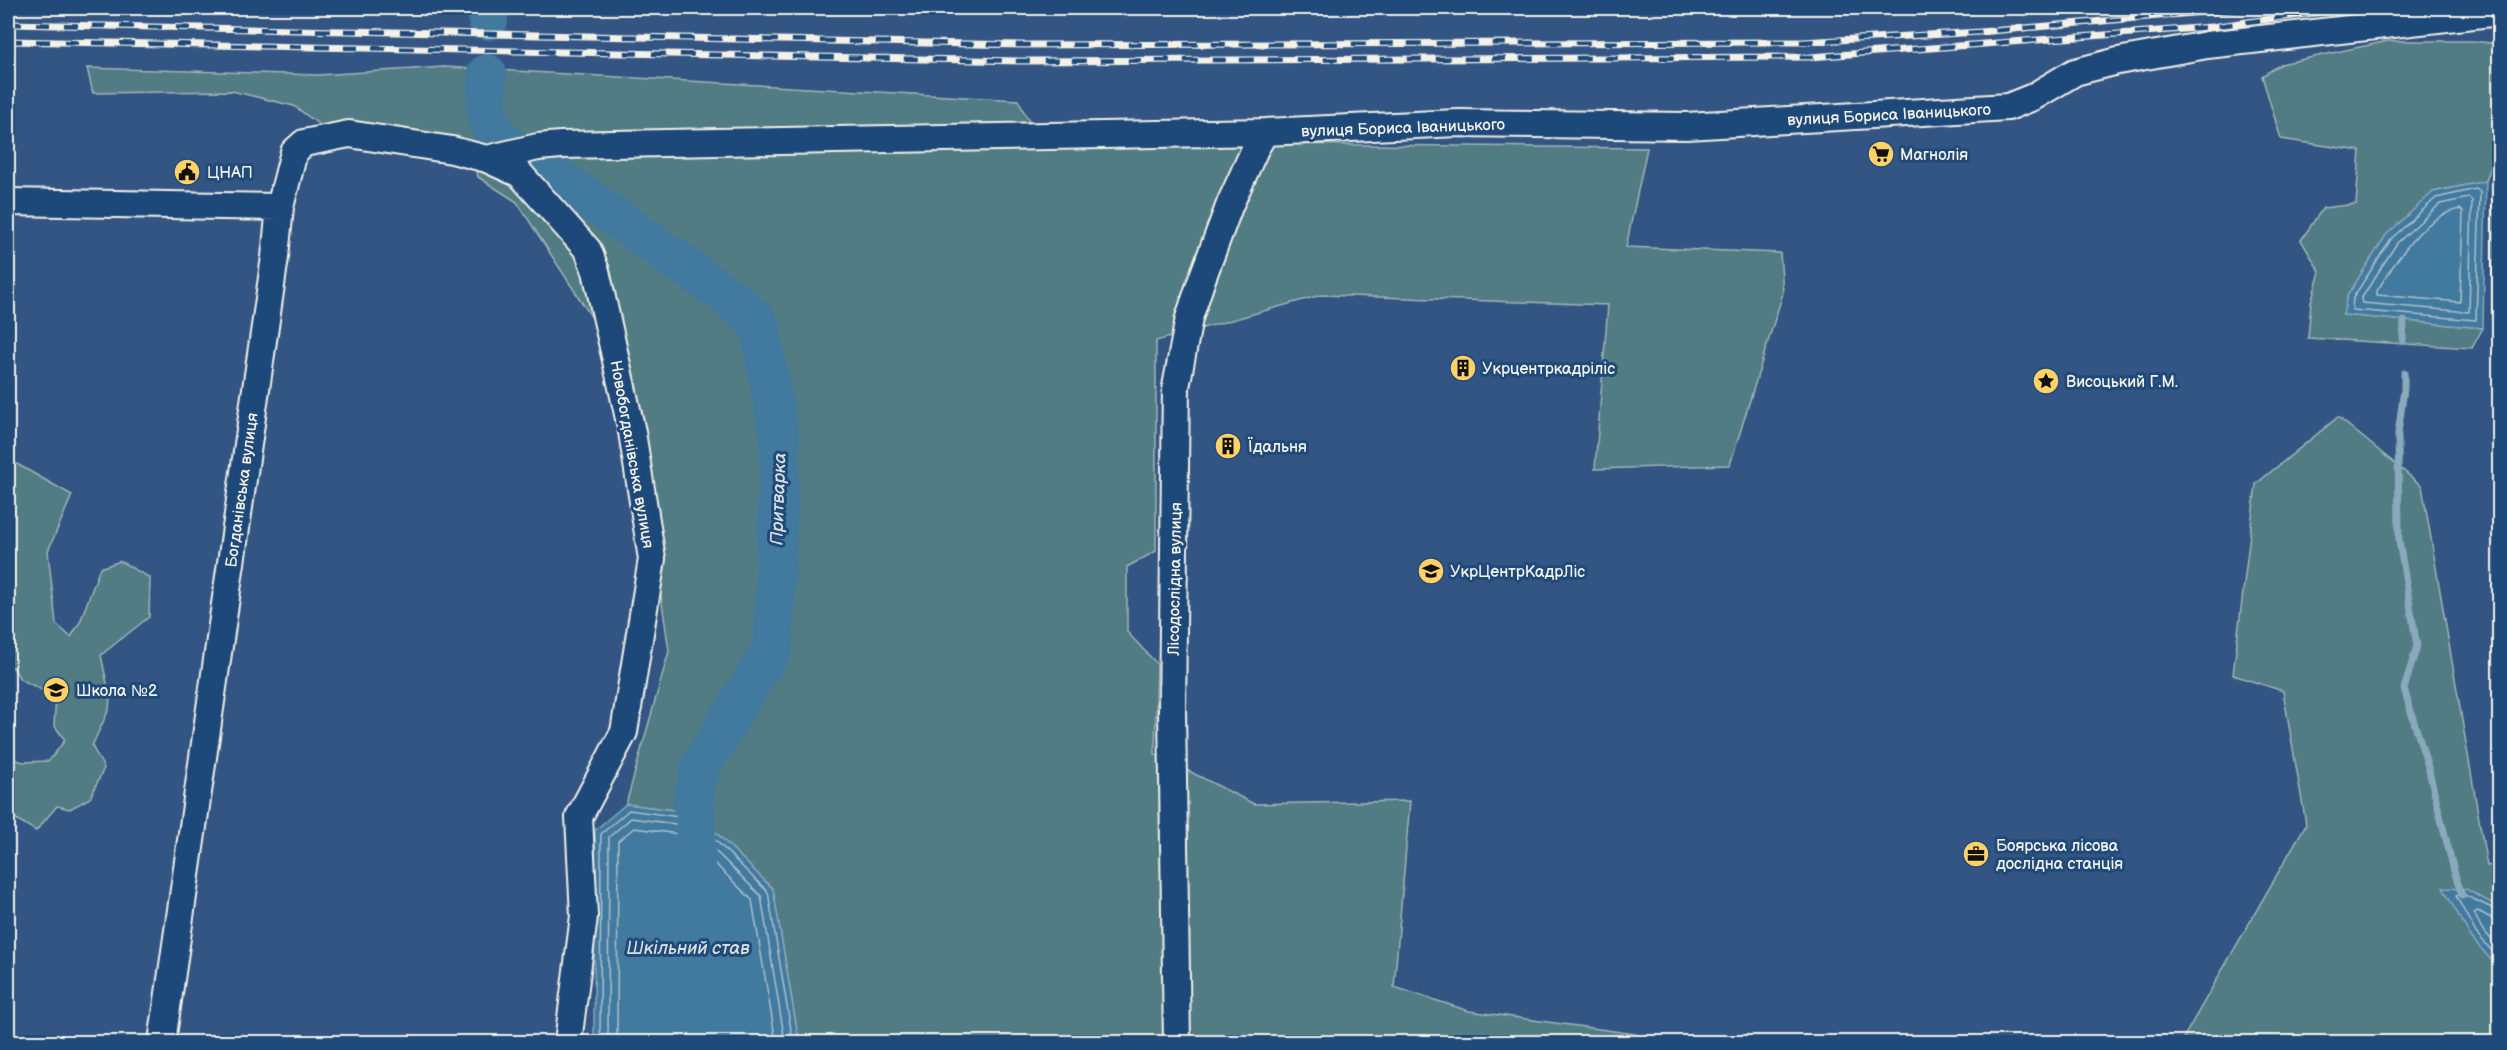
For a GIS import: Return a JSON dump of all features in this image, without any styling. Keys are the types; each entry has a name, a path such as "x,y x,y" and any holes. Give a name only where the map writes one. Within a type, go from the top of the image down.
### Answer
{"street":[{"name":"вулиця Бориса Іваницького","path":"494,158 538,147 1265,132 1458,123 1687,126 2008,107 2034,97 2076,72 2118,62 2207,45 2499,12"},
{"name":"Лісодослідна вулиця","path":"1177,1042 1172,711 1176,387 1189,318 1202,279 1230,204 1265,132"},
{"name":"Новобогданівська вулиця","path":"280,207 294,152 304,143 349,134 494,158 520,174 588,250 596,272 632,432 652,558 624,732 579,817 584,916 568,1042"},
{"path":"8,201 280,207"},
{"name":"Богданівська вулиця","path":"162,1042 280,207"}],"green space":[{"path":"2388,41 2472,41 2499,44 2499,340 2492,340 2492,162 2486,181 2433,192 2343,315 2483,328 2472,348 2308,338 2311,302 2320,272 2301,240 2323,208 2356,204 2360,151 2281,139 2262,76 2281,64"},
{"path":"444,67 1018,100 1041,145 1256,144 1647,148 1626,247 1780,253 1783,293 1730,465 1595,469 1608,305 1321,295 1156,341 1156,551 1127,567 1127,632 1157,664 1155,754 1254,804 1410,801 1394,987 1469,1011 1635,1034 1649,1042 799,1042 773,889 696,813 626,804 669,651 623,335 603,335 517,202 478,177 471,144 321,126 294,106 232,91 93,93 87,68 318,75"},
{"path":"2338,417 2422,486 2487,866 2499,864 2499,1042 2181,1042 2306,824 2283,691 2233,675 2256,484"},
{"path":"8,459 72,495 48,551 56,624 71,637 80,622 100,568 120,561 150,578 149,617 101,655 110,698 109,709 92,746 104,768 90,798 70,809 57,806 36,831 8,814 8,757 23,762 49,761 65,740 54,725 56,697 20,679 13,667 8,671 8,596 10,590 8,588"}],"water":[{"path":"2486,181 2483,328 2343,315 2347,296 2386,235 2433,192"},
{"name":"Шкільний став","path":"626,804 696,813 773,889 799,1042 594,1042 595,830"},
{"path":"2443,888 2466,889 2499,907 2499,969 2471,937"}],"waterway":[{"name":"Притварка","path":"487,8 488,20"},
{"name":"Притварка","path":"487,74 487,119 500,141 554,175 725,294 759,323 780,441 773,647 701,765 692,803 696,813 695,868"},
{"path":"2403,341 2404,321"},
{"path":"2404,373 2398,434 2399,541 2417,646 2404,689 2428,767 2462,895"}],"railway":[{"path":"8,24 1021,45 1802,42 1980,32 2248,8"},
{"path":"8,41 1021,61 1810,57 2211,27 2349,8"}],"place":[{"name":"Магнолія","path":"1881,154"},
{"name":"ЦНАП","path":"187,172"},
{"name":"Укрцентркадріліс","path":"1463,368"},
{"name":"Висоцький Г.М.","path":"2046,381"},
{"name":"Їдальня","path":"1228,446"},
{"name":"УкрЦентрКадрЛіс","path":"1431,571"},
{"name":"Школа №2","path":"56,690"},
{"name":"Боярська лісова дослідна станція","path":"1976,854"}]}
